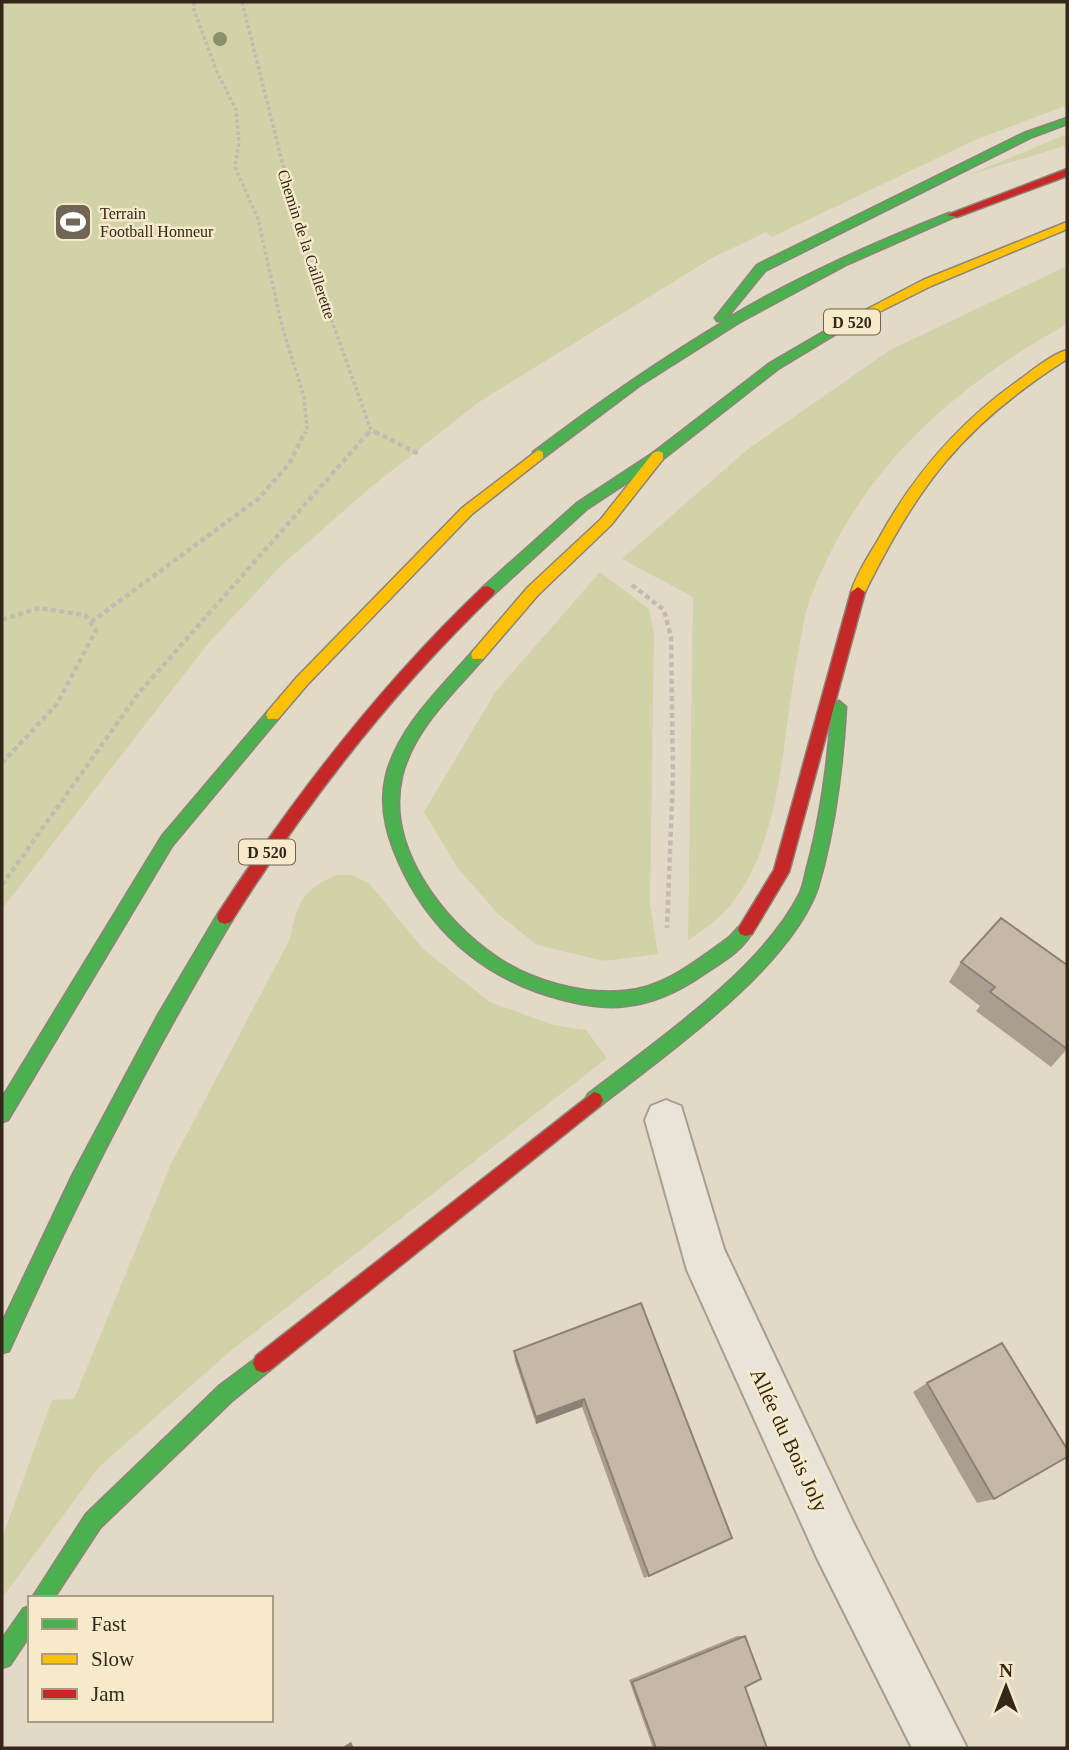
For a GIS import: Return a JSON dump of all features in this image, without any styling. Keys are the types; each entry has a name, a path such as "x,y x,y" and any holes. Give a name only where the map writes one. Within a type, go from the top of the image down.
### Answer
{"main road":[{"path":"710,332 761,268 1028,135 1067,121"},
{"path":"2,1114 167,841 303,681 467,511 605,402 710,332 819,272 930,224 1067,172"},
{"name":"D 520","path":"2,1344 80,1172 159,1025 227,912 300,804 390,690 496,582 575,511 658,456 722,403 793,354 936,276 1067,225"},
{"path":"658,456 606,522 533,592 412,732 393,778 392,807 408,867 429,904 493,964 541,985 581,995 624,999 669,989 741,938 781,872 842,642 860,586 890,528 928,468 974,419 1032,374 1067,354"},
{"path":"43,1596 93,1521 226,1393 686,1027 771,948 806,898 827,828 836,766 842,642"},
{"path":"2,1657 28,1619"}],"street":[{"name":"Allée du Bois Joly","path":"666,1120 702,1254 835,1539 940,1748"}],"path":[{"path":"90,622 258,499 289,464 307,429 304,397 282,326 258,219 235,167 239,142 236,110 217,72 194,10 194,2"},
{"name":"Chemin de la Caillerette","path":"242,2 299,229 371,430"},
{"path":"2,884 138,694 371,430 419,454"},
{"path":"632,585 664,610 671,637 673,776 667,929"},
{"path":"2,620 38,608 85,615 96,630 57,704 2,763"}],"green space":[{"path":"2,2 1067,2 1067,105 973,141 772,237 766,232 712,258 479,402 371,487 283,564 210,641 2,909"},
{"path":"1067,134 1067,145 966,176"},
{"path":"1067,266 1067,324 1024,349 946,407 880,474 853,513 829,556 806,612 779,781 761,849 747,880 729,907 688,941 693,597 622,559 748,449 890,350"},
{"path":"600,572 649,609 654,635 650,905 658,954 604,961 537,945 497,913 457,867 424,812 496,691"},
{"path":"336,875 351,875 369,883 423,949 490,1002 553,1025 586,1030 607,1058 228,1353 99,1467 2,1598 2,1538 52,1400 74,1399 171,1164 290,939 303,899 315,887"}],"building":[{"path":"1001,918 1067,965 1067,1049 990,992 995,987 961,962"},
{"path":"641,1303 732,1538 649,1576 584,1399 536,1417 514,1351"},
{"path":"1002,1343 1067,1449 1067,1457 994,1499 927,1383"},
{"path":"745,1636 761,1679 745,1687 767,1748 656,1748 632,1682"}],"traffic: fast":[{"path":"721,318 761,268 1028,135 1067,121"},
{"path":"538,455 635,383 736,319 842,263 953,215"},
{"path":"488,591 582,506 658,456 774,366 837,328"},
{"path":"478,655 429,712 408,742 394,776 391,802 394,829 403,856 416,882 452,930 493,964 539,985 593,998 625,999 658,991 687,976 741,938 746,929"},
{"path":"594,1100 680,1033 738,983 764,956 805,900 830,806 839,707"},
{"path":"2,1114 167,841 273,715"},
{"path":"2,1344 106,1127 225,917"},
{"path":"43,1596 93,1521 226,1393 263,1363"},
{"path":"2,1657 28,1619"}],"traffic: slow":[{"path":"837,328 927,283 1067,225"},
{"path":"858,592 899,513 938,459 984,413 1067,354"},
{"path":"273,715 302,681 467,511 538,455"},
{"path":"478,655 533,591 606,522 658,456"}],"traffic: jam":[{"path":"953,215 1067,172"},
{"path":"225,917 282,831 346,745 415,664 488,591"},
{"path":"746,929 781,872 858,592"},
{"path":"263,1363 594,1100"}],"place":[{"name":"Terrain Football Honneur","path":"73,222"}]}
